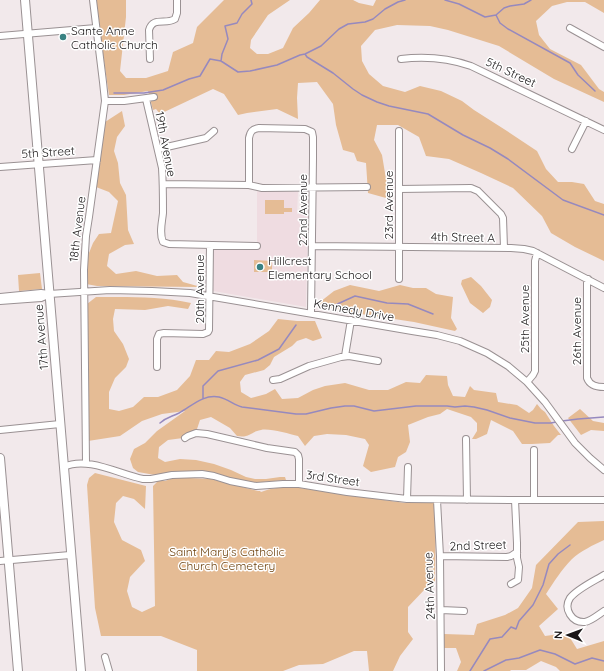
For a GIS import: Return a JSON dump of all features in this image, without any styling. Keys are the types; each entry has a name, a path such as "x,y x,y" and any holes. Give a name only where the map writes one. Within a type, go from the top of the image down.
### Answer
{"main road":[{"name":"17th Avenue","path":"25,0 80,671"},
{"path":"0,458 4,561 18,671"}],"street":[{"name":"18th Avenue","path":"86,463 84,262 86,236 104,101 103,82 92,0"},
{"path":"150,59 150,26 156,21 169,21 175,19 177,13 177,0"},
{"path":"0,36 96,28"},
{"path":"570,28 604,47"},
{"name":"5th Street","path":"402,59 441,59 466,64 604,130"},
{"path":"104,101 124,101 154,97"},
{"name":"19th Avenue","path":"146,99 162,168 162,240 163,242 169,244 210,245"},
{"path":"572,149 586,121"},
{"name":"22nd Avenue","path":"249,186 249,138 251,131 255,128 259,128 306,129 312,132 313,188 311,313"},
{"path":"158,149 206,138 214,131"},
{"name":"23rd Avenue","path":"399,131 399,279"},
{"name":"5th Street","path":"0,167 97,160"},
{"path":"163,184 249,186 262,188 367,187"},
{"path":"400,189 474,189 478,191 501,214 503,218 504,248"},
{"path":"210,245 257,246"},
{"name":"20th Avenue","path":"157,367 157,339 159,334 203,334 208,332 210,328 210,245"},
{"name":"4th Street A","path":"312,246 524,249 537,254 604,288"},
{"name":"25th Avenue","path":"527,382 535,371 535,261 537,254"},
{"name":"26th Avenue","path":"588,279 587,378 594,386 604,387"},
{"name":"Kennedy Drive","path":"0,297 110,290 190,293 437,335 460,341 487,353 508,366 527,382 540,395 575,443 586,455 604,470"},
{"name":"Kennedy Drive","path":"0,301 41,298 49,294"},
{"path":"345,356 351,320"},
{"path":"273,380 280,379 316,364 345,356 378,362"},
{"path":"0,430 60,424"},
{"path":"185,438 196,433 207,434 267,448 295,452 298,455 299,484"},
{"path":"466,439 467,500"},
{"path":"534,450 534,500"},
{"name":"3rd Street","path":"64,467 74,463 86,463 143,479 172,475 202,474 256,486 299,484 407,499 604,500"},
{"path":"407,499 408,467"},
{"name":"24th Avenue","path":"437,500 440,556 441,671"},
{"path":"511,584 516,582 519,578 515,500"},
{"name":"2nd Street","path":"440,556 507,557 517,552"},
{"path":"4,561 70,555"},
{"path":"604,575 572,596 568,604 569,614 574,619 581,622 591,620 604,611"},
{"path":"441,610 464,611"},
{"path":"106,657 109,671"}],"shaded area":[{"name":"Hillcrest Elementary School","path":"257,191 298,192 297,214 308,214 306,307 213,291 212,241 257,243"}],"green space":[{"path":"95,0 126,0 126,17 120,71 126,78 146,78 168,71 173,52 193,43 197,27 224,0 290,0 268,15 251,40 250,48 257,54 268,54 283,48 293,28 320,0 353,0 373,6 376,0 604,0 604,13 585,2 567,2 552,6 536,21 539,35 550,49 581,65 599,89 604,92 604,102 554,79 499,46 448,30 430,26 397,25 375,30 361,46 362,61 369,74 383,86 405,92 420,86 441,91 462,101 537,151 546,169 558,182 584,184 595,201 604,204 604,261 551,233 542,216 513,188 449,159 426,156 419,137 398,125 377,125 374,140 382,155 387,185 386,198 368,193 366,163 357,161 354,153 343,150 336,125 333,104 317,82 298,83 298,119 277,109 238,115 224,94 213,89 160,114 156,109 153,110 148,91 124,95 109,95"},
{"path":"122,111 125,126 117,137 114,151 118,163 120,183 126,195 128,230 134,244 125,245 109,254 107,266 116,274 136,271 157,276 177,275 183,282 201,287 97,286 86,284 85,263 93,243 99,234 111,233 118,201 109,192 96,187 105,122"},
{"path":"265,200 284,200 284,208 292,208 292,212 284,212 284,214 265,214"},
{"path":"254,260 272,261 272,272 254,272"},
{"path":"40,273 42,289 19,291 18,275"},
{"path":"471,277 481,286 492,300 490,307 483,313 470,303 461,284 462,280"},
{"path":"350,285 379,291 400,285 413,288 426,288 436,294 453,297 451,318 457,329 455,331 414,322 321,306 320,302 334,291"},
{"path":"96,297 156,298 191,303 188,309 168,306 145,310 115,309 113,319 114,331 123,344 129,359 126,367 115,378 109,392 109,409 119,411 133,407 144,397 158,397 177,390 190,376 196,360 209,360 216,351 229,352 250,344 269,331 278,319 315,321 322,338 313,341 306,338 297,341 292,346 274,357 270,365 264,370 245,375 240,382 241,392 251,398 266,394 275,389 282,399 298,398 313,390 325,386 345,383 369,390 388,390 406,382 420,383 426,375 447,376 448,385 453,396 465,397 470,386 474,390 496,393 498,402 517,405 529,413 537,404 545,412 561,435 558,435 550,443 522,444 513,431 491,420 487,434 476,439 472,439 477,431 477,423 471,417 447,409 440,414 408,425 410,442 406,452 398,457 395,467 371,472 363,466 369,445 365,439 346,435 327,434 314,436 305,446 298,436 274,430 261,430 247,436 237,436 230,428 211,417 200,420 197,429 183,438 168,440 159,447 158,458 165,462 180,459 196,460 214,464 246,477 255,479 285,477 286,480 252,483 208,472 172,472 155,475 138,472 133,468 130,459 134,449 145,443 157,431 185,411 162,414 142,421 120,436 88,441 87,304"},
{"path":"580,409 593,421 604,423 604,431 591,430 581,435 568,418"},
{"name":"Saint Mary's Catholic Church Cemetery","path":"95,473 146,486 145,509 134,499 123,496 116,503 114,522 122,540 141,550 145,561 130,577 127,591 132,607 142,612 155,606 153,486 159,480 165,481 173,478 211,479 261,492 276,488 293,487 405,503 434,503 436,512 435,583 426,584 426,588 408,607 408,632 413,639 400,656 393,671 369,671 367,651 354,651 323,664 299,665 283,671 197,671 197,650 161,636 101,636 95,608 87,485 89,478"},
{"path":"604,521 604,540 591,546 572,559 546,594 558,609 539,626 545,636 567,633 577,649 604,641 604,671 560,671 556,667 541,661 526,670 457,671 461,662 456,648 444,648 444,634 474,635 477,624 505,615 518,608 532,588 536,565 578,522"}],"waterway":[{"path":"221,61 228,39 225,26 237,23 242,14 252,4 251,0"},
{"path":"114,93 144,93 163,90 200,76 210,59 221,61 238,72 277,65 321,46 339,29 348,24 365,22 373,19 385,9 405,0"},
{"path":"445,0 459,4 485,17 496,15 504,8 524,4 531,0"},
{"path":"496,15 500,23 508,29 570,63 578,75 595,91"},
{"path":"305,54 307,57 333,73 362,95 389,106 428,114 508,159 563,200 604,215"},
{"path":"333,306 355,296 387,303 408,304 433,314"},
{"path":"203,399 203,386 218,371 258,360 279,349 296,325"},
{"path":"160,423 198,401 208,397 219,397 242,407 296,414 306,414 345,406 354,406 374,411 416,406 465,406 487,410 510,418 535,423 556,422"},
{"path":"562,421 604,417"},
{"path":"470,671 490,639 502,637 511,627 516,629 519,621 533,605 543,585 549,564 558,554 570,545"},
{"path":"484,671 506,660 519,658 540,650 555,654 575,664 592,658 604,661"}],"place":[{"name":"Sante Anne Catholic Church","path":"63,37"},
{"name":"Hillcrest Elementary School","path":"260,267"}]}
